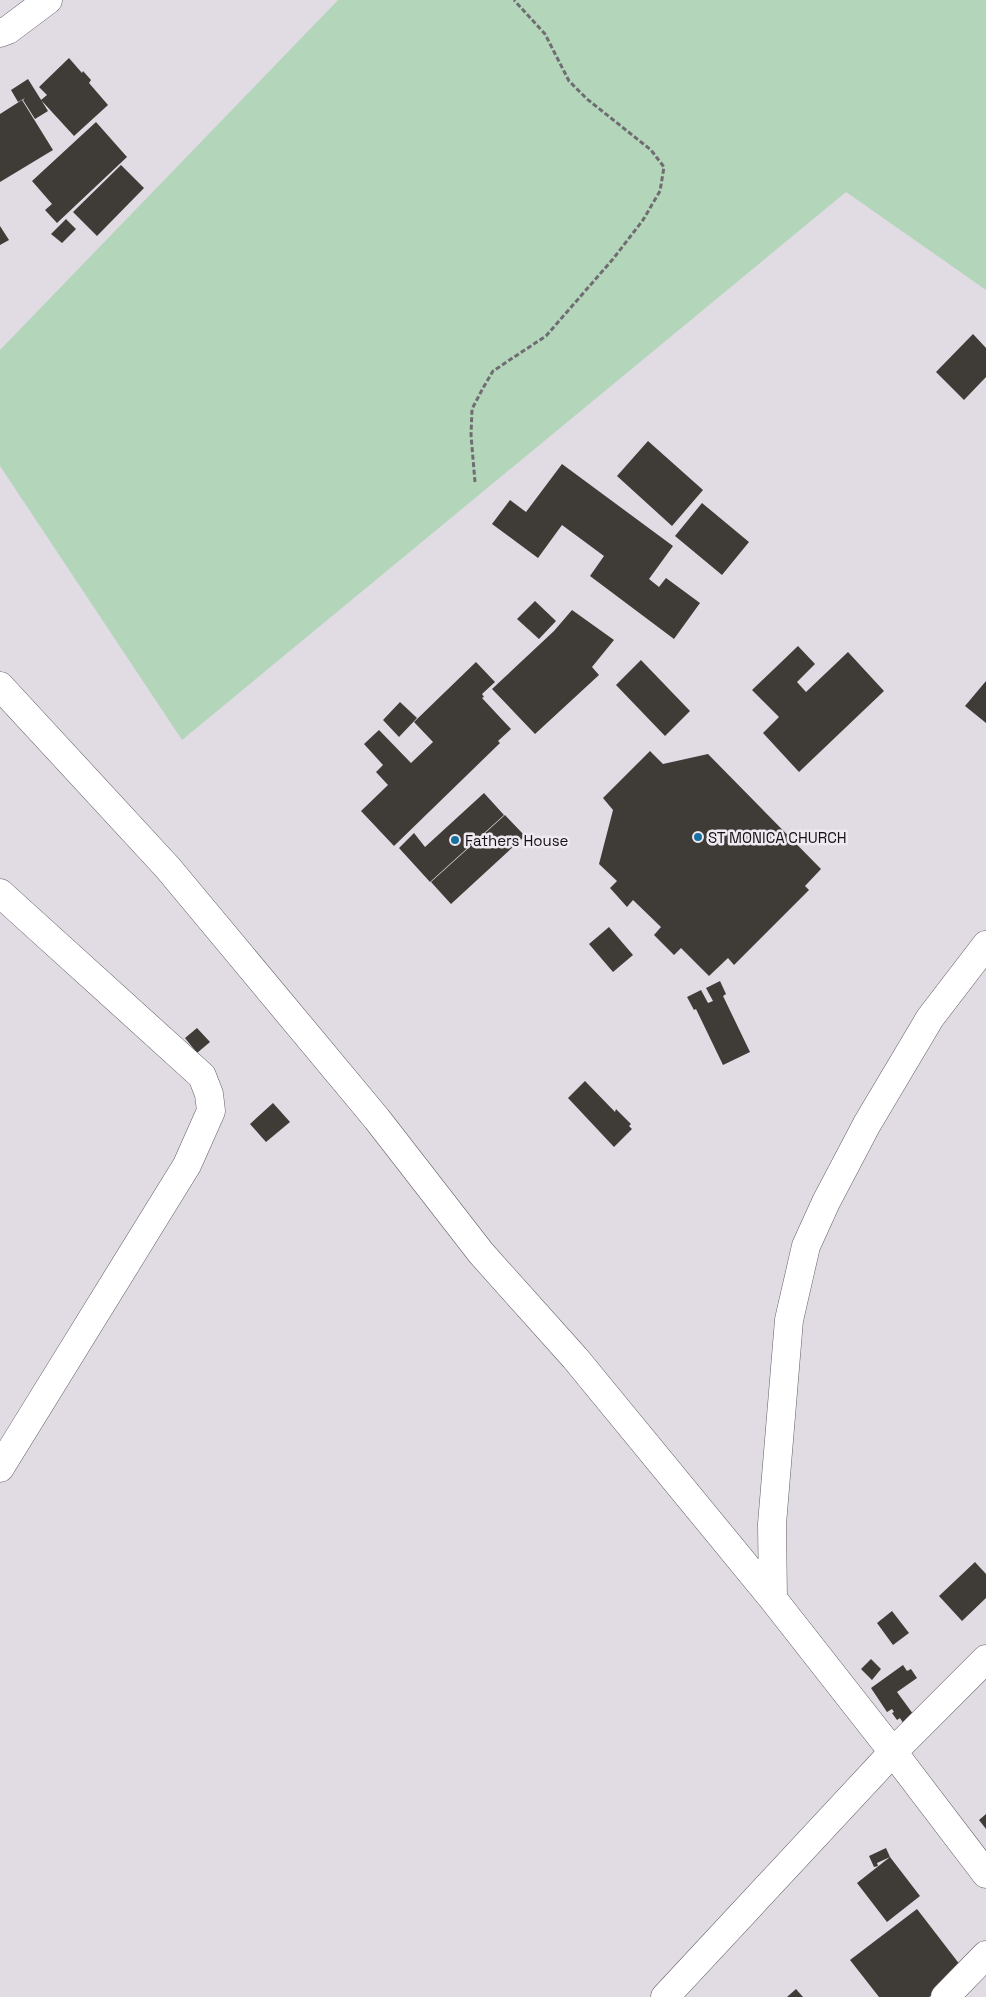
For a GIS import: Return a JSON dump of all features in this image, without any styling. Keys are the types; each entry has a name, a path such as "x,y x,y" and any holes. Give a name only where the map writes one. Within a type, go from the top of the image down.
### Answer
{"street":[{"path":"0,32 8,30 48,0"},
{"path":"0,686 168,868 376,1119 481,1253 575,1358 773,1599 986,1874"},
{"path":"0,893 202,1076 209,1094 210,1111 187,1165 0,1468"},
{"path":"773,1599 772,1524 789,1320 806,1246 826,1202 863,1133 925,1027 986,945"},
{"path":"665,1997 893,1752 986,1659"},
{"path":"944,1997 986,1955"}],"path":[{"path":"475,482 471,435 472,409 493,371 546,336 613,259 643,220 660,191 664,167 651,150 587,99 569,81 545,34 514,0"}],"green space":[{"path":"338,0 986,0 986,290 846,192 182,740 0,466 0,350"}],"building":[{"path":"69,58 91,80 89,83 108,105 74,136 41,100 47,95 39,87"},
{"path":"28,79 48,111 35,119 23,100 25,98 18,102 11,90"},
{"path":"22,100 53,150 0,182 0,114"},
{"path":"96,122 127,157 57,223 45,210 52,204 32,181"},
{"path":"121,165 144,188 97,236 73,212"},
{"path":"66,219 76,229 62,243 51,234"},
{"path":"0,226 9,240 0,245"},
{"path":"973,334 986,348 986,377 964,400 936,372"},
{"path":"648,441 703,490 672,526 617,476"},
{"path":"562,464 673,546 649,579 659,587 666,578 700,603 674,639 590,576 604,556 562,525 538,558 492,524 510,500 526,512"},
{"path":"702,503 749,542 722,575 675,536"},
{"path":"535,601 556,621 539,639 517,619"},
{"path":"572,610 614,640 592,667 599,675 535,734 492,689 554,631"},
{"path":"798,646 815,664 797,682 806,692 848,652 884,691 799,772 763,733 779,717 752,690"},
{"path":"641,660 690,711 665,736 616,685"},
{"path":"476,662 495,682 482,694 484,697 482,698 511,729 498,741 500,743 394,846 361,811 388,785 376,772 383,765 364,744 379,730 411,763 433,742 414,722"},
{"path":"986,681 986,723 965,706"},
{"path":"400,702 417,718 399,737 383,720"},
{"name":"ST MONICA CHURCH","path":"650,751 663,764 708,754 821,869 805,886 809,890 734,965 728,958 709,976 681,948 674,955 654,935 661,927 633,900 627,907 610,888 617,881 599,864 613,810 603,798"},
{"name":"Fathers House","path":"484,793 504,815 430,882 399,848 414,833 425,847"},
{"path":"505,815 525,836 451,904 431,882"},
{"path":"609,927 633,955 613,972 589,944"},
{"path":"720,981 726,994 723,996 750,1052 723,1065 696,1009 694,1010 687,997 701,990 708,1003 713,1001 706,988"},
{"path":"197,1028 210,1042 197,1053 185,1038"},
{"path":"585,1081 615,1112 616,1109 631,1124 629,1126 632,1129 614,1147 568,1098"},
{"path":"273,1103 290,1122 266,1142 250,1124"},
{"path":"975,1562 986,1574 986,1598 962,1621 939,1596"},
{"path":"892,1611 909,1633 893,1645 877,1623"},
{"path":"871,1659 881,1669 872,1680 861,1669"},
{"path":"903,1665 907,1671 911,1669 917,1678 897,1692 916,1718 905,1726 900,1718 897,1720 892,1713 894,1712 892,1709 887,1712 871,1688"},
{"path":"986,1814 986,1829 979,1820"},
{"path":"886,1848 890,1857 877,1863 878,1866 874,1867 869,1856"},
{"path":"890,1857 920,1896 887,1922 857,1883"},
{"path":"917,1909 964,1970 929,1997 879,1997 850,1960"},
{"path":"796,1989 803,1997 787,1997"}],"place":[{"name":"ST MONICA CHURCH","path":"698,837"},
{"name":"Fathers House","path":"455,840"}]}
